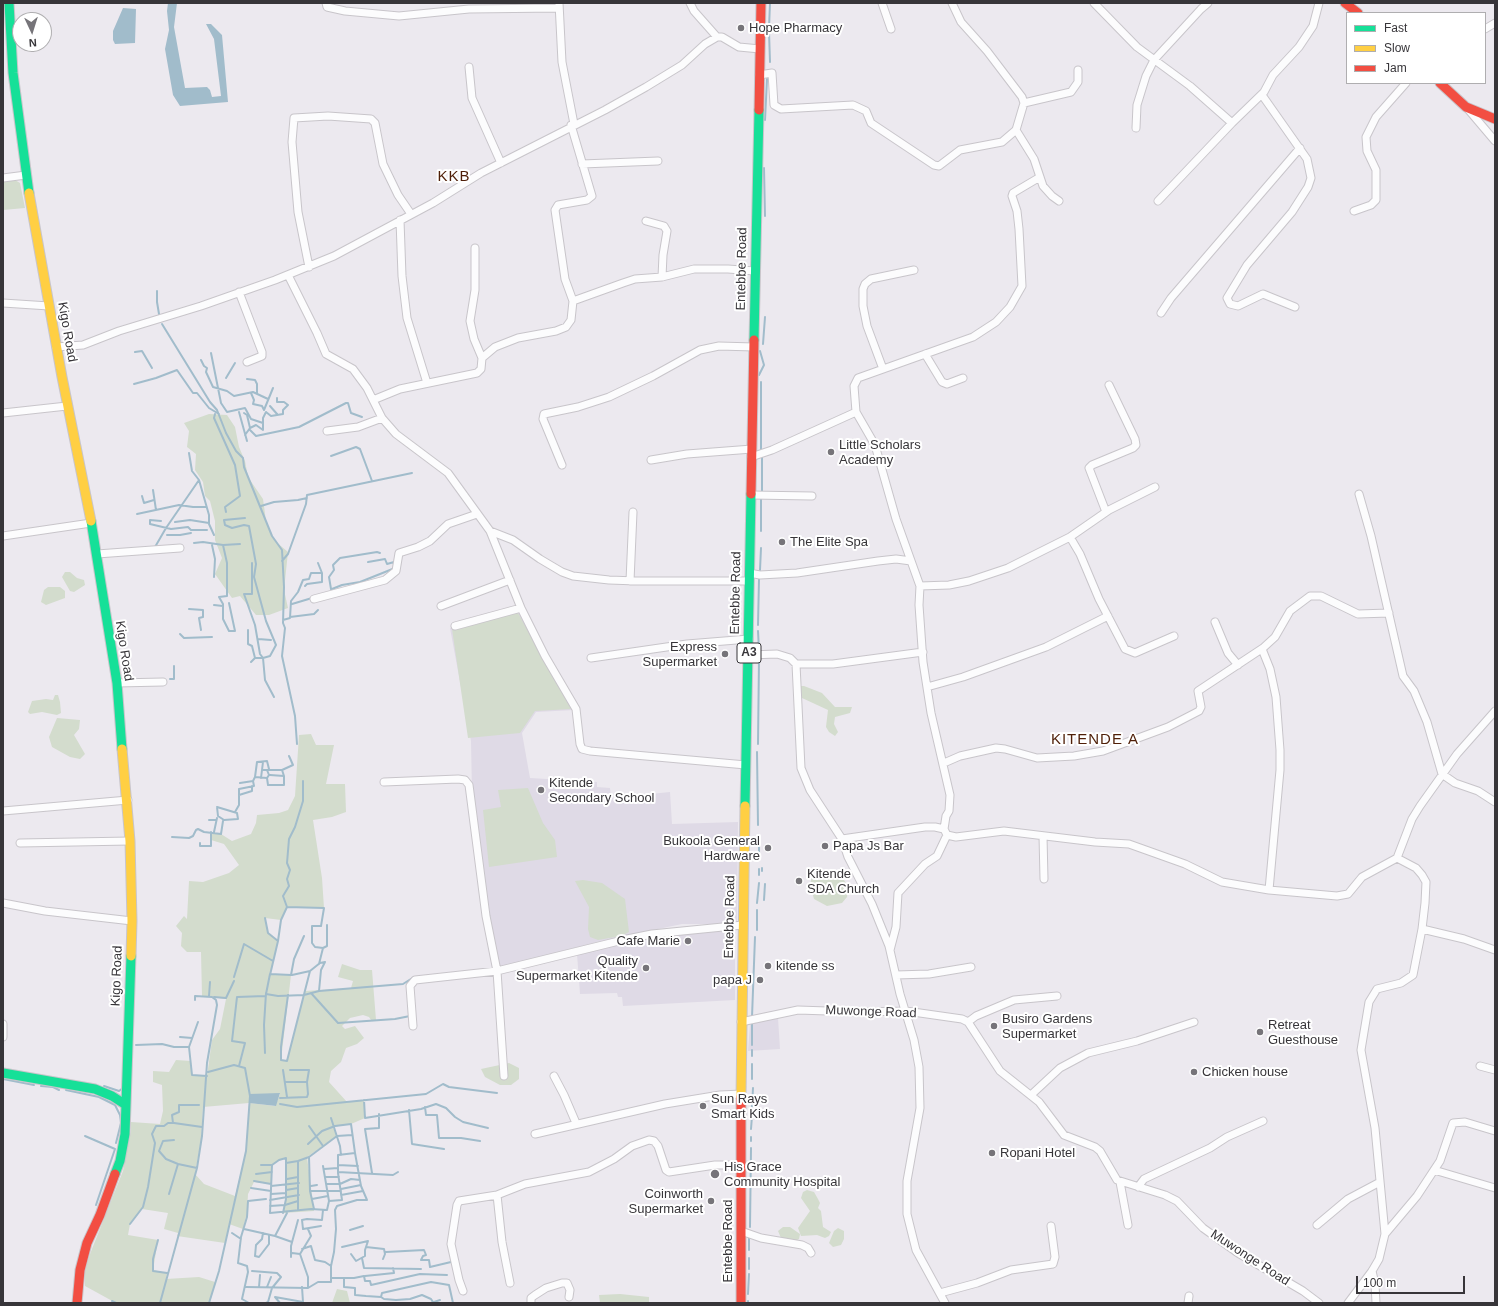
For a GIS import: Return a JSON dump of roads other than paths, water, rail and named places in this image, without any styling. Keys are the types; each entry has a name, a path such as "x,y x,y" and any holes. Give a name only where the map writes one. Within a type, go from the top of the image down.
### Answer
{"street":[{"name":"Kigo Road","path":"9,3 13,73 26,176 67,406 97,554 117,683 122,762 128,800 132,921 125,1134 120,1161 100,1215 87,1243 80,1270 77,1303"},
{"path":"326,3 327,7 345,11 399,16 469,9 559,6 562,62 573,125 591,198 558,205 555,215 565,279 573,301 571,320 566,327 556,331 511,341 495,348 482,358"},
{"path":"690,3 694,12 717,37"},
{"name":"Entebbe Road","path":"741,1303 741,1022 761,3"},
{"path":"882,3 891,29"},
{"path":"759,75 772,74 774,80 774,105 781,109 853,104 866,111 871,123 934,165 939,166 960,150 1002,142 1016,130 1024,103 1022,97 992,57 961,22 952,3"},
{"path":"1094,3 1137,48 1190,86 1232,123"},
{"path":"1136,128 1135,116 1140,94 1146,76 1154,60 1201,8 1208,3"},
{"path":"1158,201 1232,123 1262,95 1273,75 1299,47 1314,26 1319,3"},
{"path":"1345,3 1357,12"},
{"path":"1486,28 1495,23"},
{"path":"56,347 83,345 119,331 201,306 288,275 334,256 411,214 481,172 604,110 670,73 682,65 709,41 717,37 722,37 739,47 760,49"},
{"path":"469,67 472,98 501,163"},
{"path":"1024,103 1071,92 1078,82 1078,70"},
{"path":"1354,211 1371,206 1376,200 1376,170 1367,151 1366,137 1376,117 1405,84"},
{"path":"1441,84 1466,107 1495,141"},
{"path":"1262,95 1300,148 1309,167 1311,178 1308,187 1292,212 1247,265 1226,298 1230,304 1238,306 1264,294 1295,307"},
{"path":"1466,107 1495,120"},
{"path":"308,266 298,212 292,142 294,118 328,116 371,119 375,123 383,164 398,195 411,214"},
{"path":"1016,130 1034,159 1047,192 1059,201"},
{"path":"1161,313 1171,298 1300,148"},
{"path":"582,164 658,161"},
{"path":"3,178 26,176"},
{"path":"890,950 896,927 898,893 925,864 938,856 945,832 950,795 923,662 919,605 920,586 888,492 875,445 856,412 853,392 854,382 858,378 974,337 988,328 1015,300 1022,286 1022,273 1017,211 1012,196 1013,193 1040,177"},
{"path":"400,220 402,276 407,318 427,383"},
{"path":"646,221 664,226 667,231 663,255 662,278"},
{"path":"373,400 400,389 477,373 481,370 482,358 474,339 470,321 475,290 476,248"},
{"path":"573,301 635,279 662,278 694,269 755,272"},
{"path":"883,369 867,326 863,306 863,289 865,284 871,279 914,270"},
{"path":"288,275 318,333 326,354 354,369 382,418 396,434 448,473 476,514 490,531 520,608 576,709 580,744 585,751 746,765"},
{"path":"239,292 262,352 262,356 247,362"},
{"path":"3,303 49,306"},
{"path":"562,465 543,419 544,414 584,405 609,397 700,350 719,346 754,348"},
{"path":"925,354 942,382 947,384 963,378"},
{"path":"1106,512 1089,468 1092,464 1133,448 1136,445 1135,439 1109,385"},
{"path":"3,413 67,406"},
{"path":"652,460 687,454 751,453 772,450 856,412"},
{"path":"327,431 358,427 382,418"},
{"path":"920,586 949,585 987,576 1008,568 1070,537 1106,512 1155,487"},
{"path":"1359,494 1403,676 1414,691 1427,722 1442,774 1455,783 1478,792 1495,802"},
{"path":"751,495 812,496"},
{"path":"630,581 633,512"},
{"path":"314,599 385,580 396,572 398,553 418,547 430,541 448,524 476,514"},
{"path":"3,536 91,523"},
{"path":"490,531 513,540 540,559 562,572 573,576 630,581 749,577 797,573 884,560 896,559 911,561"},
{"path":"1070,537 1080,554 1099,600 1125,649 1132,653 1174,636"},
{"path":"97,554 180,548"},
{"path":"441,606 510,580"},
{"path":"944,763 960,756 996,748 1005,748 1037,758 1074,756 1102,751 1168,727 1199,711 1201,707 1198,691 1262,649 1275,637 1290,611 1310,596 1321,596 1354,613 1388,613"},
{"path":"455,626 520,608"},
{"path":"927,687 963,677 1046,647 1108,616"},
{"path":"1215,622 1228,653 1238,665"},
{"path":"591,658 680,645 749,639"},
{"path":"1262,649 1270,669 1276,697 1280,750 1280,770 1269,890"},
{"path":"796,664 833,664 923,652"},
{"path":"749,655 777,654 790,658 796,664 801,768 810,790 842,839 848,857 872,904 890,950 914,1040 919,1067 919,1116 907,1181 907,1214 916,1250 945,1303"},
{"path":"117,683 163,682"},
{"path":"842,839 925,826 956,837 1004,831 1129,844 1185,864 1222,882 1269,890 1345,896 1352,891 1362,877 1397,858 1412,819 1442,774 1457,754 1495,711"},
{"path":"384,782 458,779 468,782 481,867 486,916 497,971 504,1076"},
{"path":"3,811 128,800"},
{"path":"1043,836 1044,879"},
{"path":"20,844 130,841"},
{"path":"1348,1303 1372,1271 1379,1258 1385,1234 1372,1110 1361,1050 1369,1002 1378,988 1402,983 1413,975 1422,929 1426,882 1416,868 1397,858"},
{"path":"3,904 45,911 132,921"},
{"path":"413,1026 411,982 438,977 497,971 627,939 689,929 743,925"},
{"path":"1422,929 1464,939 1495,950"},
{"path":"896,974 929,974 971,967"},
{"path":"1057,996 1014,1000 976,1016 968,1022 973,1027 1000,1071 1031,1095 1064,1135 1095,1147 1100,1151 1113,1177 1120,1182 1128,1225"},
{"name":"Muwonge Road","path":"741,1022 798,1010 856,1012 906,1011 962,1019 968,1022"},
{"path":"1031,1095 1060,1068 1088,1053 1137,1041 1194,1022"},
{"path":"3,1024 3,1036"},
{"path":"1480,1066 1495,1070"},
{"path":"3,1074 62,1082 95,1089 112,1096 126,1105"},
{"path":"554,1076 576,1123"},
{"path":"535,1134 576,1123 690,1099 742,1094"},
{"path":"1138,1187 1144,1179 1263,1121"},
{"path":"1385,1234 1417,1196 1434,1170 1440,1160 1453,1123 1465,1122 1495,1132"},
{"path":"463,1291 451,1244 457,1205 459,1201 496,1195 525,1184 589,1172 614,1159 632,1146 649,1140 654,1141 658,1146 666,1170 669,1172 715,1165 741,1165"},
{"path":"1434,1170 1495,1188"},
{"name":"Muwonge Road","path":"1120,1182 1165,1195 1177,1202 1203,1228 1238,1253 1303,1291 1320,1303"},
{"path":"1318,1225 1348,1199 1380,1182"},
{"path":"496,1195 502,1242 510,1283"},
{"path":"940,1293 977,1283 1011,1270 1052,1264 1055,1257 1051,1226"},
{"path":"740,1231 761,1238 802,1245 808,1248 811,1253"},
{"path":"1372,1271 1375,1284 1376,1303"},
{"path":"531,1303 531,1298 535,1295 546,1288 562,1283 567,1283 570,1290 569,1297"}],"water":[{"path":"168,3 177,3 174,27 185,88 207,87 210,90 212,97 221,96 214,39 206,24 211,24 222,35 228,102 180,106 173,95 165,49 169,30 167,11"},
{"path":"123,8 136,9 135,43 115,44 113,40 113,31"},
{"path":"280,1093 276,1106 249,1103 249,1094"}],"waterway":[{"path":"769,28 770,3"},
{"path":"769,32 770,62"},
{"path":"765,120 767,79"},
{"path":"764,168 765,216"},
{"path":"157,291 159,314"},
{"path":"763,344 765,317"},
{"path":"162,324 210,402 217,410 226,433 236,451 243,458 244,467 272,536 282,550 284,587 283,623 285,628 282,656 295,716 297,744"},
{"path":"135,352 142,351 152,368"},
{"path":"759,375 764,365 760,351"},
{"path":"211,353 221,403 227,412 245,408 251,419 263,423"},
{"path":"201,360 207,368 206,372 213,387 227,391 234,396 253,392 268,399"},
{"path":"226,378 235,363"},
{"path":"134,384 177,370 193,393 197,393 209,408 219,414"},
{"path":"247,379 255,380 257,384 257,393"},
{"path":"761,382 761,451"},
{"path":"251,393 254,400 253,404 262,406 264,410 273,388"},
{"path":"245,435 250,428 256,425 263,430 263,418 266,412 271,416 283,414 283,410 288,405 284,402 277,402 277,398"},
{"path":"250,430 256,436 299,427 346,403 348,403 351,413 362,417"},
{"path":"270,406 277,414"},
{"path":"239,412 247,441"},
{"path":"244,413 247,415 250,428"},
{"path":"215,414 214,418 235,465 240,496 225,507 226,512"},
{"path":"331,456 356,447 360,449 372,481"},
{"path":"189,453 192,471 199,480 209,515 209,524 214,535"},
{"path":"762,457 762,491"},
{"path":"282,561 288,554 306,504 307,495 412,473"},
{"path":"155,547 166,528 199,480"},
{"path":"153,490 156,510"},
{"path":"142,496 144,503 154,500"},
{"path":"261,506 274,502 307,498"},
{"path":"761,498 761,531"},
{"path":"137,514 179,505 206,507"},
{"path":"245,518 224,520 225,525 232,528 244,525 249,526 256,564 254,577 266,621 276,645 270,656 255,658 251,662"},
{"path":"161,521 150,520 150,524 171,529 188,527 191,530 207,530"},
{"path":"175,522 190,520 209,523"},
{"path":"167,535 191,533"},
{"path":"194,543 203,542 223,545 240,544"},
{"path":"212,545 215,559 214,577"},
{"path":"223,545 227,563 227,596 219,597 223,604 223,619 229,631 235,631 229,603"},
{"path":"760,570 761,548"},
{"path":"331,589 329,577 334,570 333,565 340,558 377,552 380,553"},
{"path":"368,562 385,559 387,564 394,562 395,565"},
{"path":"252,563 252,594 244,594 255,625 260,654 263,658 265,680 274,697"},
{"path":"318,563 322,573"},
{"path":"332,589 342,585 360,582 395,568"},
{"path":"283,620 290,618 291,601 298,592 303,580 309,579 311,573 322,573 322,582 307,584 305,586"},
{"path":"758,625 759,579"},
{"path":"292,604 312,598"},
{"path":"214,605 223,606"},
{"path":"189,609 203,610 203,617 199,618 201,630"},
{"path":"290,617 314,614 318,610"},
{"path":"248,630 248,644 252,646 255,658"},
{"path":"758,631 759,650"},
{"path":"180,634 184,638 212,637"},
{"path":"258,639 271,640"},
{"path":"758,744 759,659"},
{"path":"170,679 174,679 174,666"},
{"path":"757,752 758,825"},
{"path":"263,770 282,770 293,765 289,756"},
{"path":"255,777 257,762 267,761 269,769"},
{"path":"261,778 263,762"},
{"path":"267,770 269,775 267,778 268,785 284,785 284,776"},
{"path":"270,775 284,776 282,770"},
{"path":"253,781 255,777 267,778"},
{"path":"235,812 239,805 239,789 254,786 253,781 240,783"},
{"path":"270,975 281,920 287,907 283,896 289,886 287,879 290,870 287,863 289,839 295,827 303,801 303,781"},
{"path":"239,795 252,791 252,786"},
{"path":"217,807 237,813 238,819 224,820 218,816 217,807"},
{"path":"214,832 217,818"},
{"path":"209,820 216,820"},
{"path":"172,837 189,838 193,836 198,829 204,832 221,834 223,821"},
{"path":"200,843 200,846 211,846 211,832"},
{"path":"759,846 759,859"},
{"path":"759,869 759,875"},
{"path":"757,903 759,883"},
{"path":"764,900 765,884"},
{"path":"287,907 324,908 321,926 312,926 312,943 315,947 323,948"},
{"path":"757,910 757,930"},
{"path":"265,918 268,933 278,941"},
{"path":"319,964 323,948 327,946 327,925"},
{"path":"304,936 294,959 291,975 270,974 266,994 278,996 304,995 319,991 403,984 414,977"},
{"path":"752,1017 755,937"},
{"path":"234,977 244,944 273,961"},
{"path":"292,975 310,971 320,963 325,962"},
{"path":"319,991 321,970 325,962"},
{"path":"288,995 281,1047 281,1060 287,1061 310,971"},
{"path":"214,997 226,998 234,981"},
{"path":"209,996 210,982"},
{"path":"265,1053 264,1025 266,993"},
{"path":"311,993 338,1023 395,1019 410,1016"},
{"path":"160,1303 197,1168 202,1136 207,1063 217,1005 216,1000 212,997 195,996 195,1000"},
{"path":"239,1066 245,1043 232,1041 237,997 265,996"},
{"path":"198,1022 189,1047 192,1075 207,1076"},
{"path":"752,1024 752,1045"},
{"path":"180,1037 192,1038"},
{"path":"136,1045 162,1044 174,1047 189,1047"},
{"path":"752,1050 752,1056"},
{"path":"752,1064 752,1079"},
{"path":"208,1072 234,1065 245,1068 250,1096 246,1151 219,1271 209,1303"},
{"path":"283,1070 287,1097"},
{"path":"280,1098 307,1097 309,1070 290,1070"},
{"path":"3,1079 34,1085"},
{"path":"285,1082 307,1082"},
{"path":"280,1104 297,1107 426,1094 443,1084 449,1087 497,1093"},
{"path":"41,1086 53,1087 59,1090"},
{"path":"104,1086 119,1091 123,1088"},
{"path":"752,1107 753,1088"},
{"path":"66,1090 99,1097 115,1105 120,1115 121,1123 116,1143"},
{"path":"364,1100 365,1118 421,1109 436,1104 446,1108 455,1117 463,1122 488,1128"},
{"path":"130,1224 143,1207 148,1187 155,1143 152,1134 156,1126 164,1126 168,1123 173,1123 172,1115 179,1112 179,1105 199,1105"},
{"path":"425,1107 426,1115 437,1115 439,1138 461,1138 480,1141"},
{"path":"409,1110 412,1144 444,1149"},
{"path":"372,1173 365,1129 379,1128 379,1114"},
{"path":"751,1129 752,1116"},
{"path":"331,1118 340,1146 341,1155"},
{"path":"174,1123 202,1127"},
{"path":"308,1144 322,1131 335,1126 351,1124 355,1153"},
{"path":"309,1126 323,1146"},
{"path":"309,1157 337,1136 352,1135"},
{"path":"85,1136 115,1149 96,1205"},
{"path":"174,1140 163,1141 159,1151 166,1159 178,1164"},
{"path":"750,1227 751,1148"},
{"path":"261,1165 272,1165 270,1213 311,1209 327,1210 329,1201 342,1200 338,1173 338,1155 355,1153 361,1186 367,1200 357,1200 337,1206 335,1210 336,1229 331,1266"},
{"path":"298,1161 309,1157 310,1191 314,1209"},
{"path":"272,1165 279,1160 286,1158 286,1199 283,1213"},
{"path":"286,1163 298,1161 298,1210"},
{"path":"169,1194 178,1164 197,1168"},
{"path":"338,1165 358,1166"},
{"path":"323,1166 329,1201"},
{"path":"324,1169 338,1168"},
{"path":"256,1174 272,1172"},
{"path":"338,1172 393,1175 398,1172"},
{"path":"287,1179 298,1177"},
{"path":"325,1177 339,1177"},
{"path":"326,1184 340,1184 351,1179 360,1180"},
{"path":"254,1181 271,1184"},
{"path":"271,1186 299,1183"},
{"path":"311,1186 317,1185"},
{"path":"341,1189 361,1185"},
{"path":"251,1188 271,1191"},
{"path":"286,1190 298,1188"},
{"path":"310,1191 341,1191"},
{"path":"341,1195 363,1191"},
{"path":"271,1194 286,1193"},
{"path":"270,1200 299,1195"},
{"path":"312,1199 328,1196"},
{"path":"249,1303 242,1299 248,1272 247,1266 238,1263 241,1237 247,1217 248,1201 266,1199"},
{"path":"270,1206 285,1205 298,1201"},
{"path":"321,1226 303,1229 302,1220 322,1220 323,1210"},
{"path":"275,1236 287,1213"},
{"path":"291,1257 291,1246 298,1220"},
{"path":"350,1230 363,1226"},
{"path":"244,1229 275,1236 292,1242"},
{"path":"300,1254 311,1236 308,1229"},
{"path":"232,1233 241,1239"},
{"path":"263,1233 262,1239 256,1245 255,1256 259,1257 269,1244 269,1235"},
{"path":"749,1236 749,1250"},
{"path":"158,1240 153,1259 153,1271 167,1273"},
{"path":"342,1247 368,1241 365,1256 356,1261 351,1254"},
{"path":"302,1249 311,1246 315,1260 325,1262 331,1266 331,1282 318,1282 308,1288"},
{"path":"366,1247 384,1249 385,1254 383,1259"},
{"path":"386,1252 424,1250 426,1255 423,1256 421,1260 429,1260 430,1267 451,1262"},
{"path":"246,1287 308,1288 308,1277 300,1254 292,1253"},
{"path":"362,1258 364,1268 421,1269"},
{"path":"749,1258 749,1269"},
{"path":"365,1276 394,1273 393,1268"},
{"path":"252,1271 277,1273 281,1277 272,1288 268,1302 266,1303"},
{"path":"331,1278 354,1278 364,1276 365,1281 370,1281 371,1285 420,1274 447,1275"},
{"path":"748,1294 749,1274"},
{"path":"259,1287 260,1275"},
{"path":"267,1287 271,1277"},
{"path":"344,1278 344,1287 355,1288 355,1295 366,1296 381,1297 382,1293 431,1282 449,1285 453,1303"},
{"path":"280,1303 275,1297 303,1302 302,1287"},
{"path":"381,1297 384,1299 396,1300 410,1299 422,1295 431,1299 433,1302"},
{"path":"431,1303 440,1300"},
{"path":"112,1301 116,1303"}],"place":[{"name":"Hope Pharmacy","path":"741,28"},
{"name":"Little Scholars Academy","path":"831,452"},
{"name":"The Elite Spa","path":"782,542"},
{"name":"Express Supermarket","path":"725,654"},
{"name":"Kitende Secondary School","path":"541,790"},
{"name":"Papa Js Bar","path":"825,846"},
{"name":"Bukoola General Hardware","path":"768,848"},
{"name":"Kitende SDA Church","path":"799,881"},
{"name":"Cafe Marie","path":"688,941"},
{"name":"kitende ss","path":"768,966"},
{"name":"Quality Supermarket Kitende","path":"646,968"},
{"name":"papa J","path":"760,980"},
{"name":"Busiro Gardens Supermarket","path":"994,1026"},
{"name":"Retreat Guesthouse","path":"1260,1032"},
{"name":"Chicken house","path":"1194,1072"},
{"name":"Sun Rays Smart Kids","path":"703,1106"},
{"name":"Ropani Hotel","path":"992,1153"},
{"name":"His Grace Community Hospital","path":"715,1174"},
{"name":"Coinworth Supermarket","path":"711,1201"}],"district":[{"name":"KKB","path":"454,177"},
{"name":"KITENDE A","path":"1095,740"}]}
